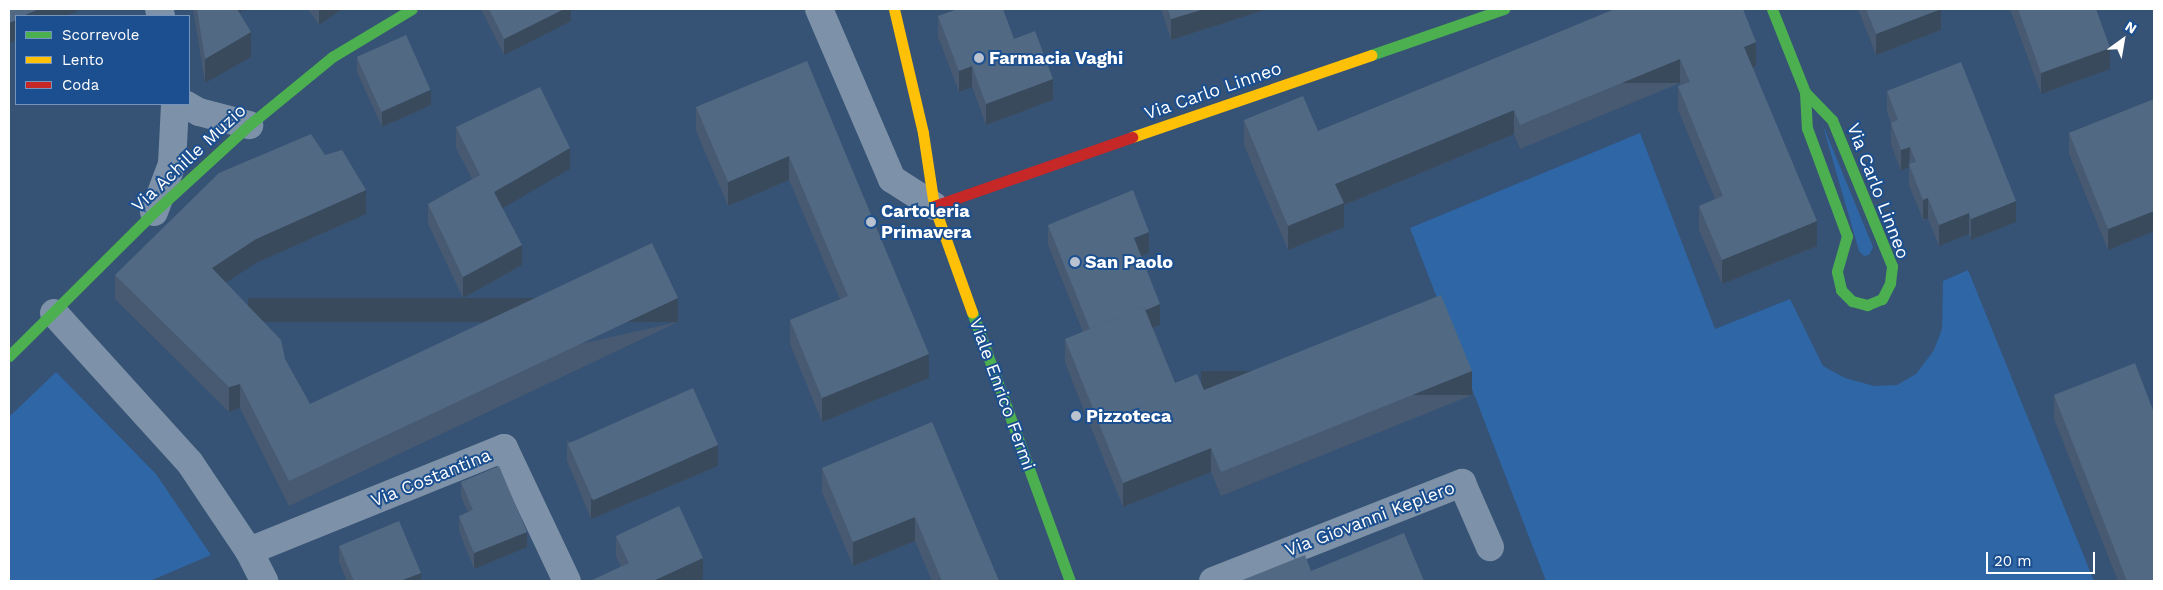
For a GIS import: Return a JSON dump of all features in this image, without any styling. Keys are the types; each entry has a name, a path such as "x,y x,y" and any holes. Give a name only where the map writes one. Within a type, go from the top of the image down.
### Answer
{"street":[{"name":"Via Achille Muzio","path":"9,356 54,314 154,212 249,125 332,56 412,9"},
{"path":"819,9 892,179 934,206"},
{"name":"Viale Enrico Fermi","path":"894,9 923,132 934,206 1070,581"},
{"name":"Via Carlo Linneo","path":"934,206 1504,9"},
{"name":"Via Carlo Linneo","path":"1772,9 1804,92 1808,128 1847,236 1837,272 1841,290 1852,301 1867,305 1882,299 1890,283 1892,266 1832,120 1804,92"},
{"path":"154,212 172,164 175,105"},
{"path":"187,105 199,112 249,125"},
{"path":"54,314 190,464 249,551 264,581"},
{"name":"Via Costantina","path":"249,551 504,448 567,581"},
{"name":"Via Giovanni Keplero","path":"1213,581 1462,483 1490,548"}],"shaded area":[{"path":"1822,123 1873,247 1869,255 1864,256 1859,251"},
{"path":"1640,133 1715,329 1790,299 1823,366 1845,378 1874,386 1897,385 1916,374 1934,350 1942,329 1943,281 1968,270 2094,581 1546,581 1410,228"},
{"path":"56,372 156,474 211,555 150,581 9,581 9,417"}],"building":[{"path":"9,9 39,9 25,15 15,15 15,20 9,23"},
{"path":"197,9 237,9 251,32 205,59"},
{"path":"489,9 564,9 504,39"},
{"path":"958,9 1003,9 1014,39 1035,31 1053,79 986,104 972,66 959,71 938,16"},
{"path":"1168,9 1204,9 1171,19"},
{"path":"1615,9 1743,9 1756,42 1744,47 1817,221 1722,260 1699,206 1723,196 1678,86 1690,82 1680,59 1520,125 1514,110 1335,184 1344,203 1288,226 1244,120 1303,96 1318,131"},
{"path":"1866,9 1941,9 1876,34"},
{"path":"2018,9 2096,9 2110,48 2041,73"},
{"path":"406,35 430,90 381,112 357,57"},
{"path":"807,61 929,354 822,398 790,320 848,296 789,156 728,182 696,107"},
{"path":"1961,62 2016,201 1971,219 1969,213 1939,225 1928,198 1923,200 1909,164 1916,162 1910,147 1901,150 1891,123 1898,120 1887,91"},
{"path":"540,87 570,148 494,192 522,245 463,277 428,204 480,175 456,127"},
{"path":"2154,99 2154,211 2108,229 2069,133"},
{"path":"311,134 325,155 342,150 366,190 256,239 212,268 281,340 285,359 310,404 652,243 678,298 289,481 240,384 229,387 115,275 219,173"},
{"path":"1133,190 1149,232 1134,238 1160,304 1146,310 1144,307 1090,329 1048,225"},
{"path":"1441,295 1472,371 1221,472 1211,448 1123,483 1065,339 1144,307 1175,383 1197,374 1204,390"},
{"path":"2135,363 2154,413 2154,581 2127,581 2054,395"},
{"path":"693,388 718,445 593,500 568,444"},
{"path":"932,422 999,581 942,581 915,517 853,542 822,468"},
{"path":"499,466 527,532 474,553 459,516 473,510 461,482"},
{"path":"679,506 703,558 653,581 590,581 629,563 616,536"},
{"path":"399,521 421,573 400,581 354,581 339,546"},
{"path":"1404,533 1424,581 1240,581 1305,555 1311,571"}],"traffic: fast":[{"path":"9,356 154,212 249,125 332,57 412,9"},
{"path":"1371,55 1504,9"},
{"path":"1772,9 1805,92 1807,128 1847,236 1837,272 1841,290 1852,301 1867,305 1882,299 1890,283 1892,266 1832,120 1805,92"},
{"path":"972,312 1070,581"}],"traffic: slow":[{"path":"894,9 923,133 934,206 972,312"},
{"path":"1132,137 1371,55"}],"traffic: jam":[{"path":"934,206 1132,137"}],"place":[{"name":"Farmacia Vaghi","path":"979,58"},
{"name":"Cartoleria Primavera","path":"871,222"},
{"name":"San Paolo","path":"1075,262"},
{"name":"Pizzoteca","path":"1076,416"}]}
